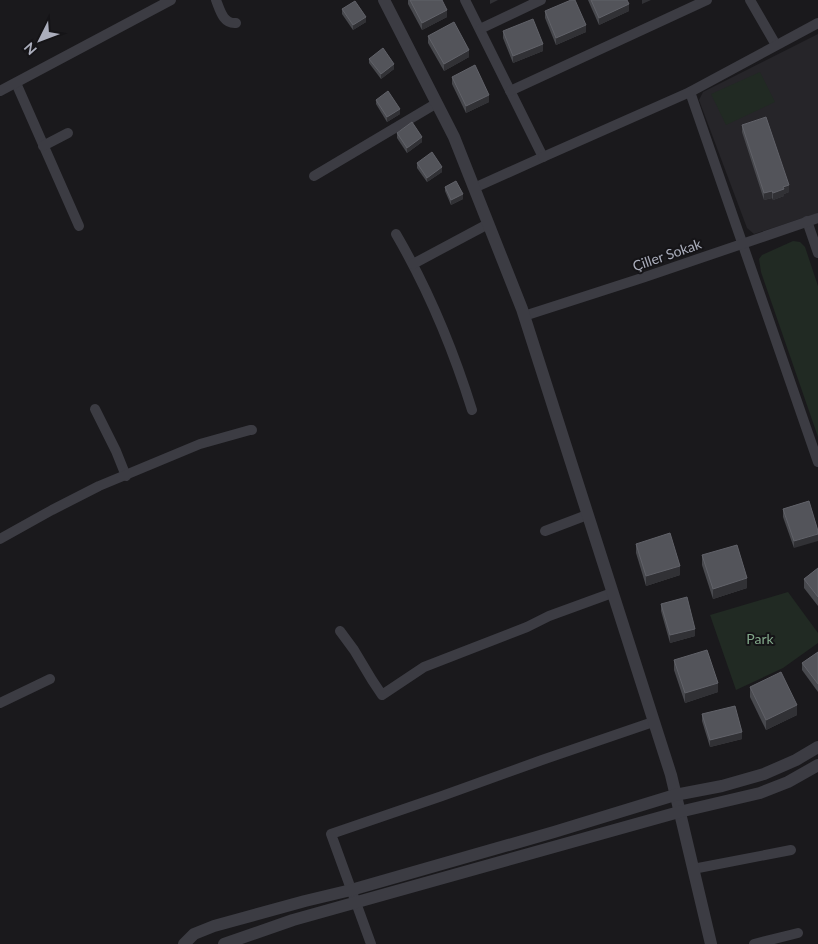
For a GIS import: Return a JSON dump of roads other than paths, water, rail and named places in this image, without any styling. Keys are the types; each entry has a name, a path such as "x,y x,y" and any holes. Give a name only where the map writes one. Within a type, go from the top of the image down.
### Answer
{"street":[{"path":"0,91 171,0"},
{"path":"216,0 226,20 231,24 236,24"},
{"path":"384,0 454,137 524,316 654,722 675,795 711,944"},
{"path":"465,0 543,157"},
{"path":"510,91 707,0"},
{"path":"750,0 776,46"},
{"path":"480,29 536,1"},
{"path":"474,188 690,92 818,23"},
{"path":"16,82 79,226"},
{"path":"690,92 818,462"},
{"path":"314,176 437,103"},
{"path":"43,146 68,133"},
{"name":"Çiller Sokak","path":"524,316 818,218"},
{"path":"807,221 818,253"},
{"path":"413,264 488,224"},
{"path":"396,234 431,301 461,375 472,410"},
{"path":"95,409 126,476"},
{"path":"0,539 91,490 200,444 252,430"},
{"path":"545,530 588,515"},
{"path":"340,631 382,695 424,667 549,616 612,593"},
{"path":"0,703 50,679"},
{"path":"371,944 331,834 654,722"},
{"path":"184,944 194,934 214,926 352,890 675,795 722,786 764,774 796,760 818,747"},
{"path":"224,944 293,920 679,812 760,792 788,782 818,765"},
{"path":"693,869 791,850"},
{"path":"754,944 798,933"}],"park label":[{"name":"Park","path":"760,639"}]}
